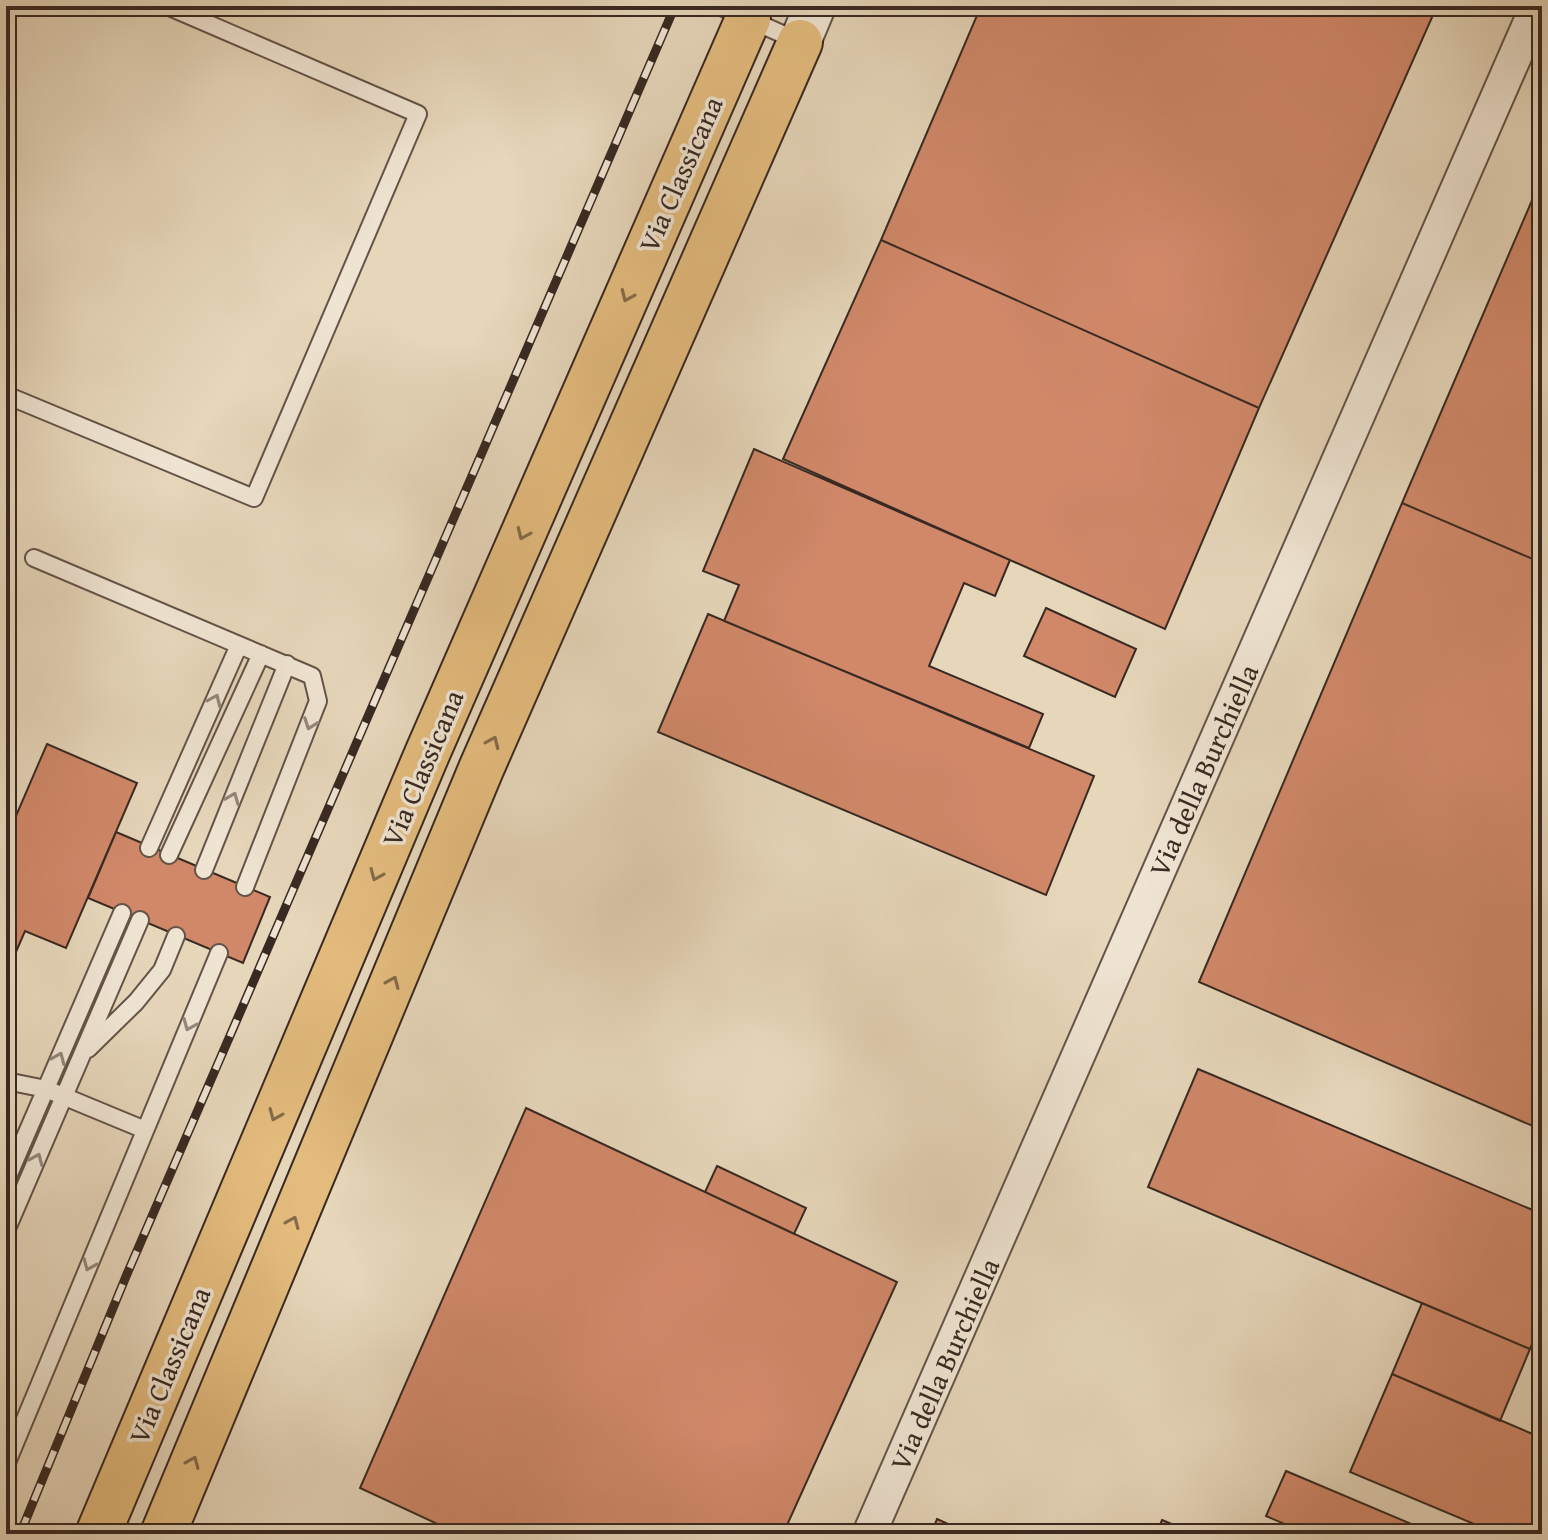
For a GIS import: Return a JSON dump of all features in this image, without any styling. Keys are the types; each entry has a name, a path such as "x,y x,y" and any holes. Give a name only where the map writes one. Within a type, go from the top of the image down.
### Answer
{"highway":[{"name":"Via Classicana","path":"98,1534 740,10"},
{"name":"Via Classicana","path":"163,1534 481,769 807,24"}],"street":[{"name":"Via della Burchiella","path":"869,1534 1537,6"}],"lane":[{"path":"6,395 254,498 418,114 167,6"},
{"path":"740,10 807,24"},
{"path":"34,558 312,676 318,701 245,887"},
{"path":"149,848 239,645"},
{"path":"169,855 261,654"},
{"path":"204,870 287,664"},
{"path":"6,1181 122,913"},
{"path":"6,1231 140,920"},
{"path":"81,1056 136,1002 162,970 176,936"},
{"path":"6,1465 219,953"},
{"path":"6,1081 46,1089 145,1130"}],"building":[{"path":"981,6 1437,6 1259,408 881,240"},
{"path":"1542,177 1542,563 1402,503"},
{"path":"881,240 1259,408 1165,629 783,459"},
{"path":"754,449 1010,560 995,596 964,583 929,666 1043,714 1029,748 724,621 739,585 703,571"},
{"path":"1402,503 1542,563 1542,1130 1199,982"},
{"path":"1046,608 1136,649 1115,697 1024,656"},
{"path":"708,614 1094,776 1046,895 658,732"},
{"path":"47,744 137,783 66,948 25,931 6,975 6,839"},
{"path":"116,832 270,897 243,963 88,898"},
{"path":"1198,1069 1542,1214 1542,1320 1530,1349 1148,1187"},
{"path":"526,1108 897,1282 783,1534 459,1534 360,1488"},
{"path":"717,1166 806,1208 794,1234 705,1192"},
{"path":"1422,1303 1530,1349 1500,1421 1392,1374"},
{"path":"1392,1374 1542,1438 1542,1534 1498,1534 1350,1472"},
{"path":"1286,1471 1435,1534 1308,1534 1266,1516"},
{"path":"937,1519 970,1534 931,1534"},
{"path":"1162,1520 1196,1534 1156,1534"}],"railway":[{"path":"20,1534 127,1274 675,6"}]}
